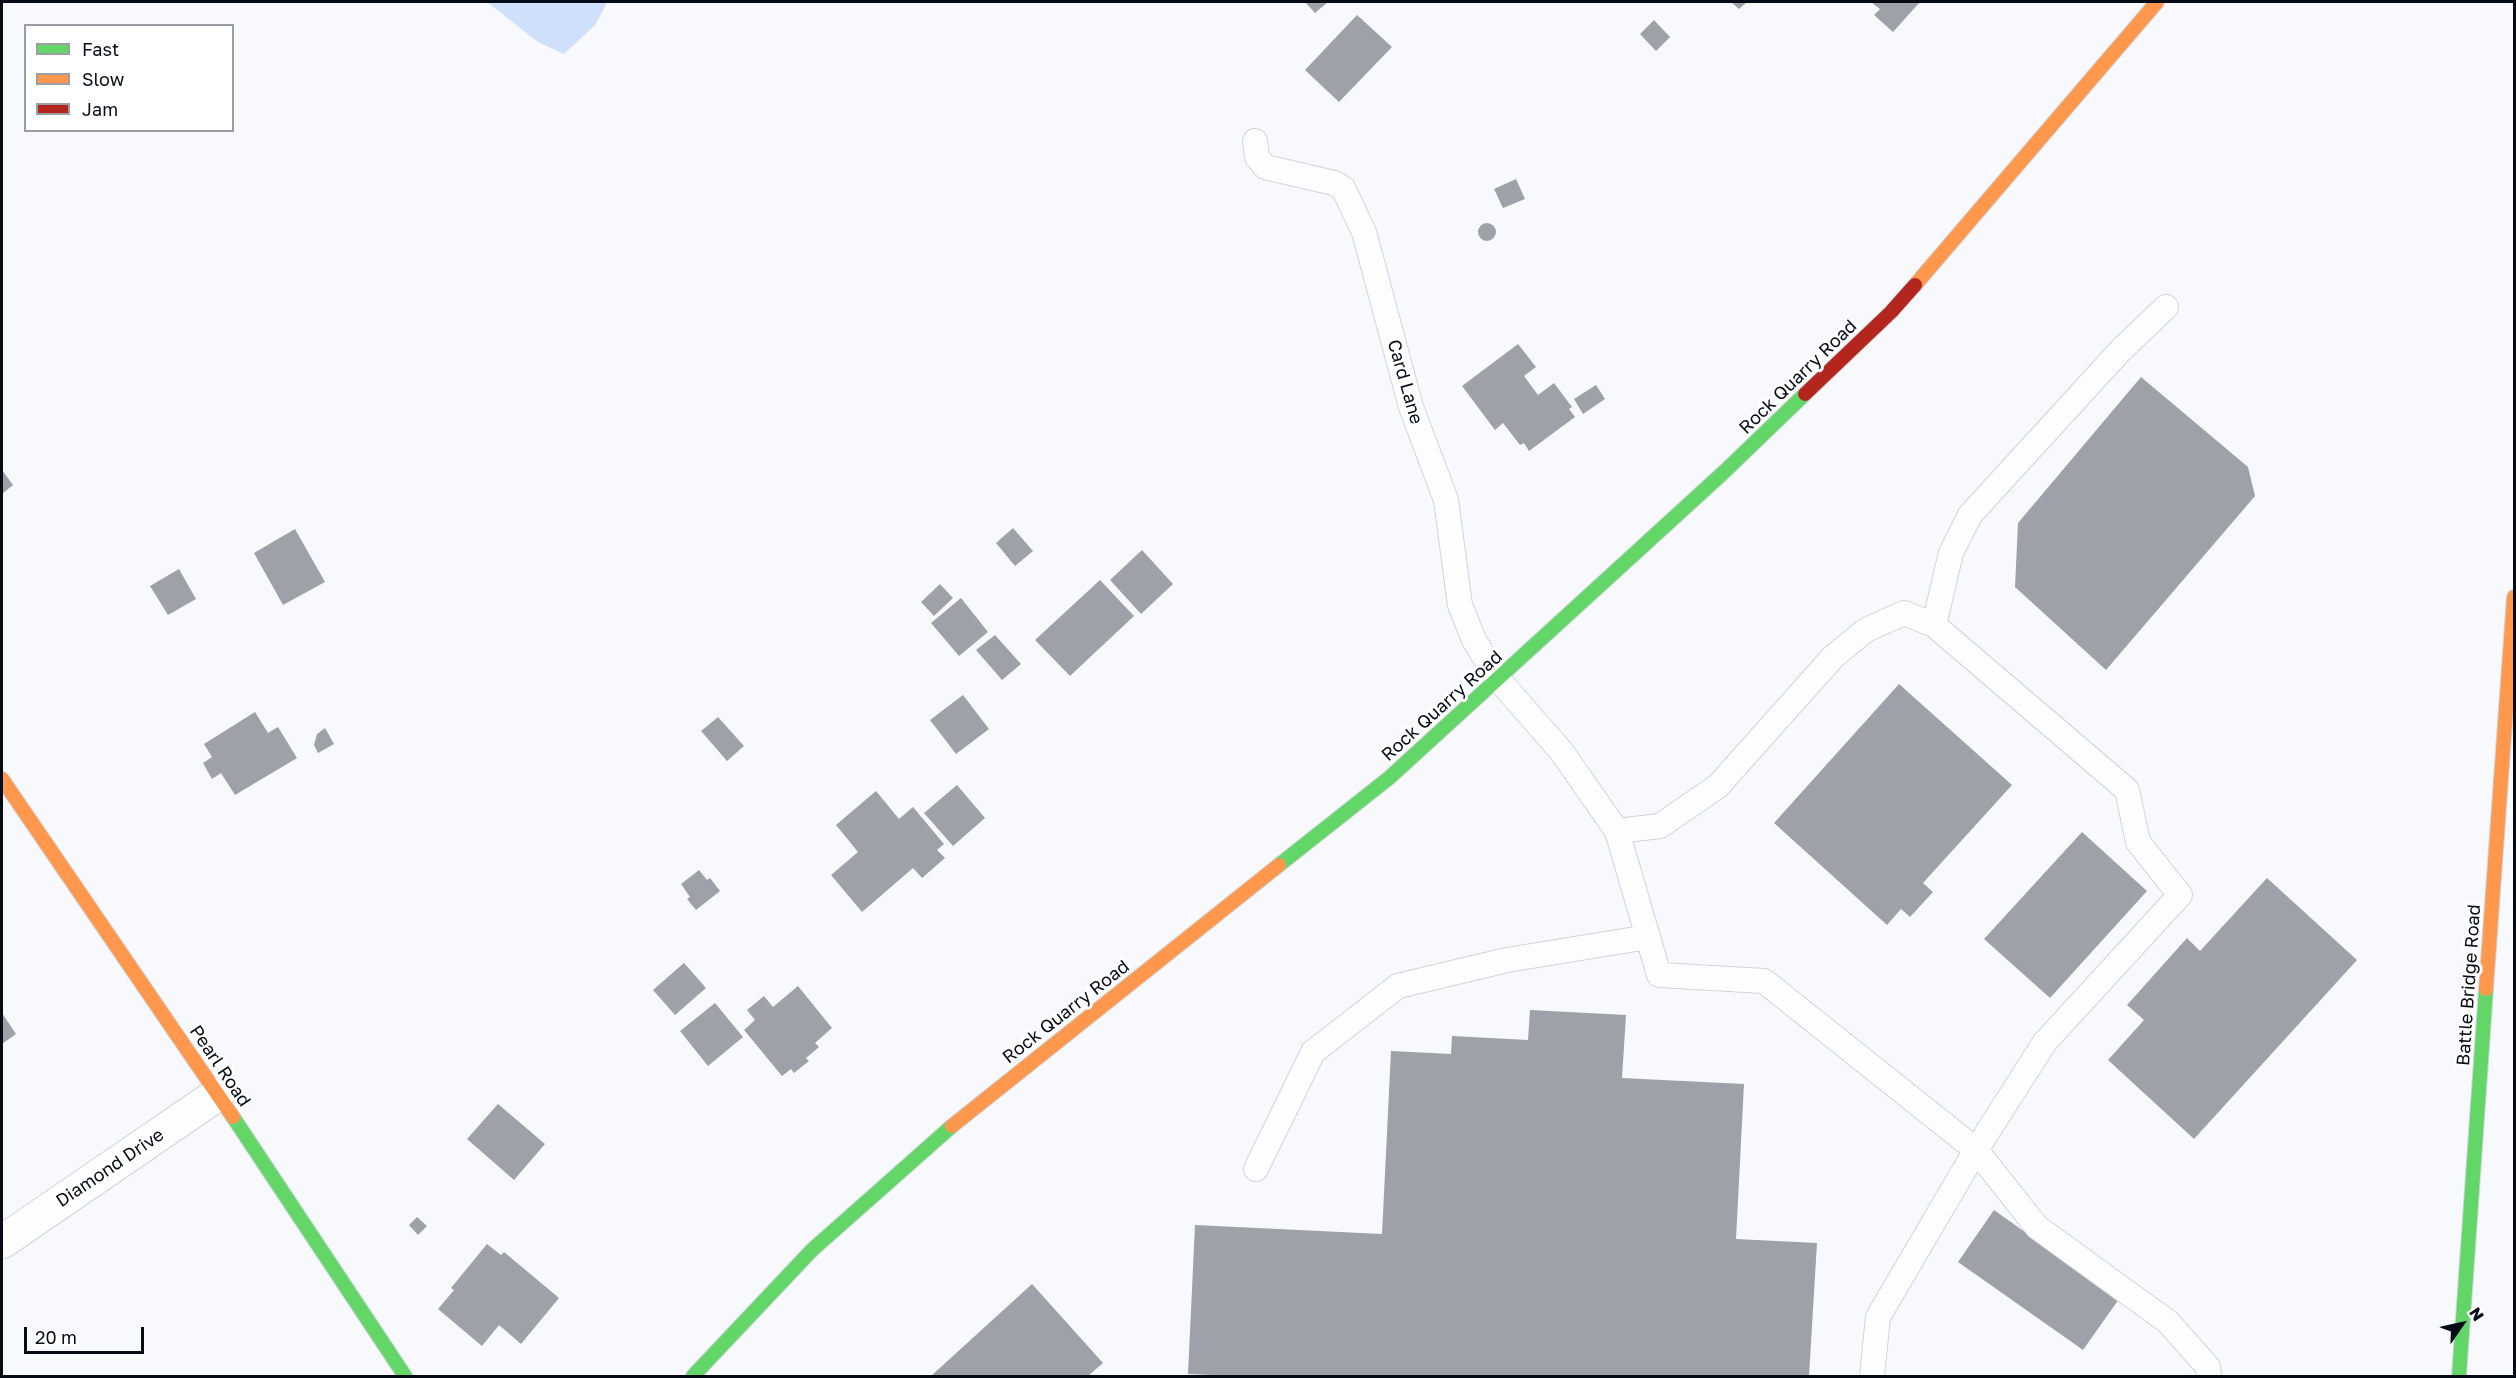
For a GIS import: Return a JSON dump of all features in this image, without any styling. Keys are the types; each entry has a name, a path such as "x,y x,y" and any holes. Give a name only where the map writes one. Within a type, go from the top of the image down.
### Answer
{"main road":[{"name":"Rock Quarry Road","path":"693,1377 812,1250 961,1118 1389,778 1725,472 1891,312 2157,2"},
{"name":"Battle Bridge Road","path":"2459,1377 2514,597"},
{"name":"Pearl Road","path":"2,779 218,1094 405,1377"}],"street":[{"name":"Diamond Drive","path":"2,1242 218,1094"}],"lane":[{"name":"Card Lane","path":"1255,141 1257,157 1265,167 1334,183 1343,188 1352,202 1364,232 1411,407 1446,500 1460,604 1474,640 1498,679"},
{"path":"1934,625 1951,553 1970,515 2120,351 2166,307"},
{"path":"1617,831 1660,826 1718,786 1833,657 1866,630 1904,613 1934,625 2127,790 2138,842 2180,895 2045,1042 1976,1150 1878,1317 1872,1377"},
{"path":"1498,679 1561,751 1617,831 1659,975 1764,981 1976,1150 2037,1227 2168,1322 2208,1366 2209,1377"},
{"path":"1256,1169 1313,1052 1398,986 1507,960 1648,937"}],"water":[{"path":"487,2 607,2 596,24 564,54 538,42"}],"building":[{"path":"1305,2 1328,2 1315,13"},
{"path":"1731,2 1747,2 1739,9"},
{"path":"1871,2 1920,2 1893,32 1874,15 1880,9"},
{"path":"1357,15 1392,47 1339,102 1305,70"},
{"path":"1654,20 1670,37 1656,51 1640,34"},
{"path":"1516,179 1525,199 1503,208 1494,189"},
{"path":"1487,223 1493,226 1496,232 1493,238 1487,241 1481,238 1478,232 1481,226"},
{"path":"1518,344 1536,367 1524,376 1538,395 1554,383 1572,407 1569,409 1575,417 1529,451 1524,443 1520,445 1503,423 1495,430 1462,386"},
{"path":"2141,377 2248,467 2255,496 2106,670 2015,587 2018,523"},
{"path":"1596,385 1605,399 1583,414 1574,399"},
{"path":"2,470 13,485 2,494"},
{"path":"1013,528 1033,551 1015,566 996,543"},
{"path":"295,529 325,582 283,605 254,553"},
{"path":"1142,550 1173,584 1141,614 1110,580"},
{"path":"179,569 196,599 168,615 150,586"},
{"path":"1100,580 1134,616 1070,676 1035,640"},
{"path":"940,584 953,598 934,616 921,602"},
{"path":"961,598 988,632 959,656 931,623"},
{"path":"995,635 1021,664 1002,680 976,650"},
{"path":"1899,684 2012,785 1923,883 1933,892 1910,917 1901,909 1887,925 1774,823"},
{"path":"963,695 989,729 956,754 930,720"},
{"path":"255,712 268,733 278,727 297,758 235,795 221,773 212,779 203,763 212,757 204,744"},
{"path":"718,717 744,746 727,761 701,731"},
{"path":"325,728 334,744 318,753 314,745 317,734"},
{"path":"957,785 985,818 953,846 924,813"},
{"path":"876,791 899,819 913,807 944,844 937,850 945,858 922,878 913,868 862,912 831,875 858,852 836,825"},
{"path":"2082,832 2147,891 2050,998 1984,939"},
{"path":"699,870 707,880 710,878 720,891 696,910 687,899 690,897 681,884"},
{"path":"2267,878 2357,960 2194,1139 2108,1060 2144,1020 2127,1005 2187,938 2200,951"},
{"path":"684,963 706,988 675,1015 653,990"},
{"path":"798,986 832,1028 815,1043 819,1047 806,1058 809,1061 794,1073 791,1069 782,1076 744,1030 755,1020 747,1010 764,996 773,1007"},
{"path":"715,1003 743,1037 708,1066 680,1031"},
{"path":"1530,1010 1626,1015 1622,1078 1744,1084 1736,1239 1817,1243 1809,1376 1233,1376 1188,1374 1195,1225 1382,1234 1391,1051 1451,1054 1452,1036 1528,1040"},
{"path":"2,1013 16,1034 2,1044"},
{"path":"498,1104 545,1144 514,1180 467,1139"},
{"path":"1994,1210 2119,1299 2083,1350 1958,1262"},
{"path":"417,1217 427,1226 418,1235 409,1225"},
{"path":"487,1244 501,1255 504,1252 559,1298 521,1344 499,1325 482,1346 438,1309 454,1290 451,1288"},
{"path":"1032,1284 1103,1363 1088,1376 931,1376"}],"traffic: fast":[{"path":"1279,865 1389,778 1724,472 1805,394"},
{"path":"2459,1376 2486,989"},
{"path":"233,1117 405,1376"},
{"path":"693,1376 812,1250 952,1126"}],"traffic: slow":[{"path":"1915,285 2157,2"},
{"path":"2486,989 2514,597"},
{"path":"2,779 233,1117"},
{"path":"952,1126 1279,865"}],"traffic: jam":[{"path":"1805,394 1891,312 1915,285"}]}
